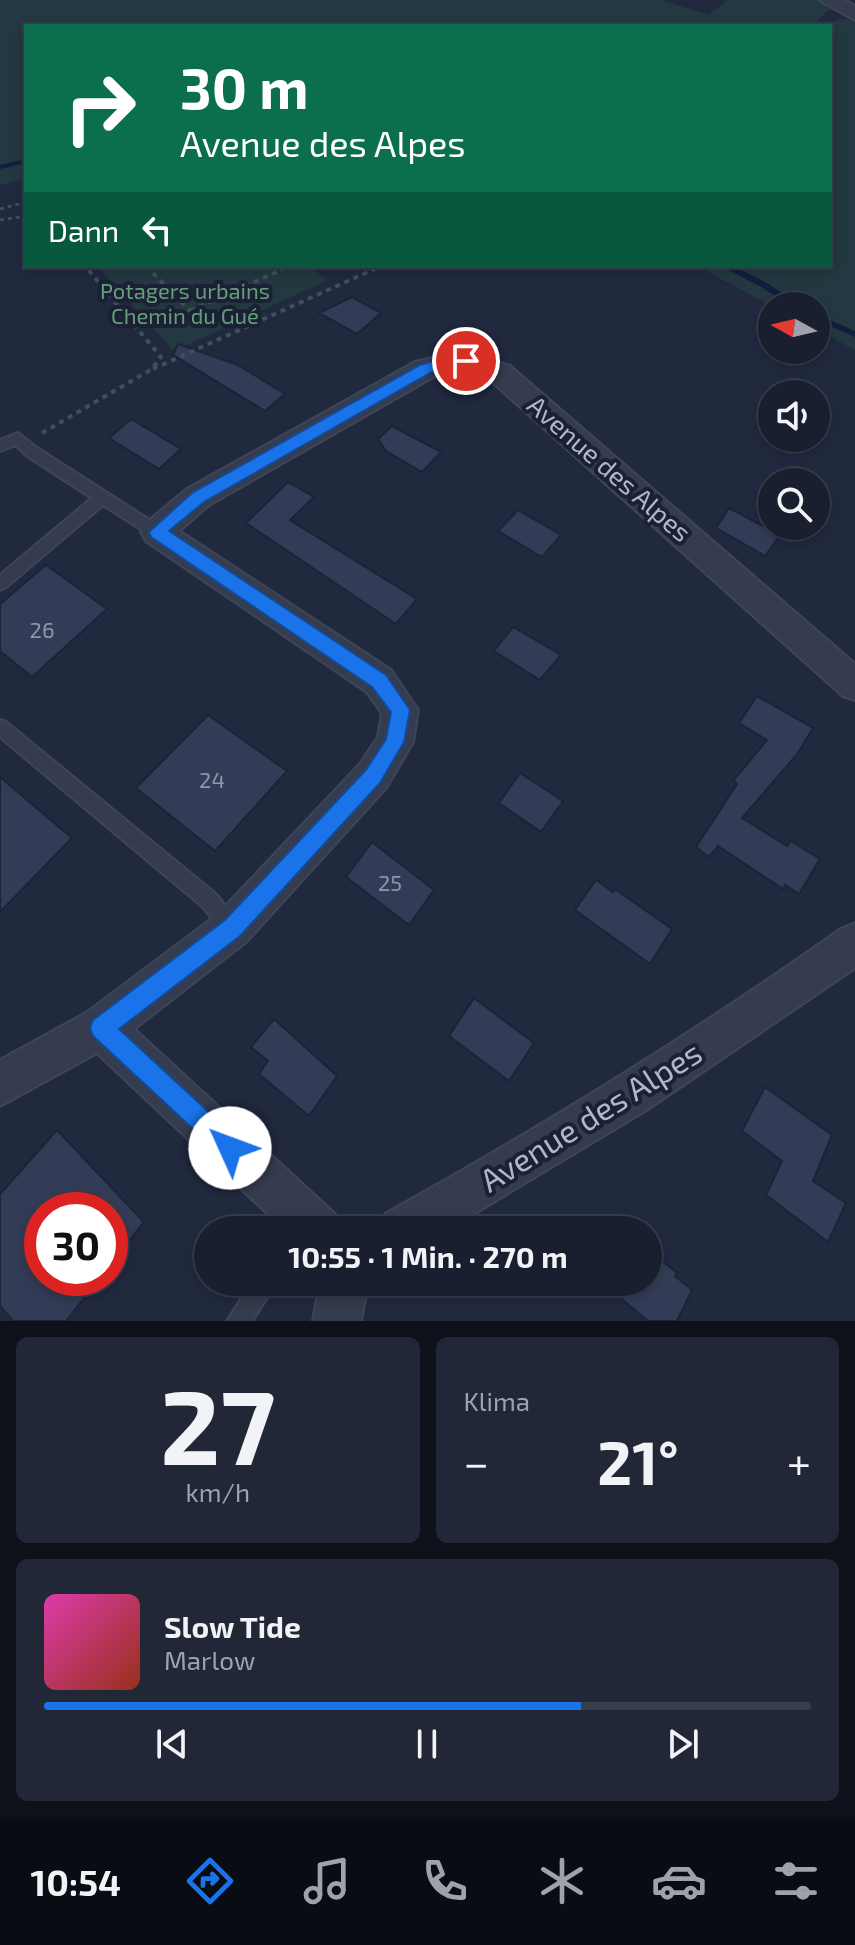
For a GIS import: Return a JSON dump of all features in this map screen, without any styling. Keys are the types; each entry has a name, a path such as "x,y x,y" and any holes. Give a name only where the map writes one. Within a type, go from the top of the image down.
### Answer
{"street":[{"path":"829,0 855,14"},
{"name":"Avenue des Alpes","path":"157,532 198,497 425,369 447,362 482,363 500,373 855,685"},
{"path":"0,1084 101,1028 232,928 373,776 395,742 400,710 379,681 157,532"},
{"name":"Avenue des Alpes","path":"425,1216 638,1090 795,987 855,943"},
{"path":"101,1028 302,1216"},
{"path":"337,1321 341,1296"}],"lane":[{"path":"0,446 18,438 157,532"},
{"path":"0,584 103,497"},
{"path":"0,727 210,901 232,928"},
{"path":"238,1321 256,1296"}],"path":[{"path":"0,209 24,203"},
{"path":"0,220 24,216"},
{"path":"87,268 161,357 152,369"},
{"path":"148,268 208,329"},
{"path":"25,445 59,420 152,369 377,268"},
{"path":"190,311 283,269"}],"green space":[{"path":"0,0 661,0 709,15 728,0 822,0 833,6 814,24 24,24 24,179 0,185"},
{"path":"837,19 855,20 855,350 830,337 830,292 758,292 758,299 701,268 832,268 832,24"},
{"name":"Potagers urbains Chemin du Gué","path":"99,268 311,268 328,280 174,351"}],"building":[{"path":"352,297 381,313 357,334 319,313"},
{"path":"178,344 238,365 285,394 265,411 173,355"},
{"path":"131,419 181,449 159,469 109,438"},
{"path":"392,426 441,452 422,472 386,451 378,439"},
{"path":"288,482 314,497 290,520 417,599 396,624 246,523"},
{"path":"729,508 758,523 758,540 776,540 765,556 716,528"},
{"path":"518,510 561,535 542,557 498,531"},
{"path":"46,565 107,609 32,677 0,651 0,604"},
{"path":"513,627 561,655 540,680 494,651"},
{"path":"757,696 813,728 798,753 742,818 787,846 791,841 820,859 799,894 785,885 783,889 718,846 709,857 696,847 737,784 733,781 767,740 739,723"},
{"path":"208,715 287,771 215,851 136,788"},
{"path":"520,773 563,801 541,832 499,803"},
{"path":"0,777 72,838 0,912"},
{"path":"372,842 434,890 409,925 346,877"},
{"path":"596,880 613,892 615,889 672,929 650,964 575,910"},
{"path":"474,998 534,1043 509,1081 449,1036"},
{"path":"274,1019 337,1076 309,1116 259,1074 268,1061 251,1047"},
{"path":"765,1087 832,1135 813,1181 846,1203 828,1242 766,1195 782,1161 742,1131"},
{"path":"57,1130 116,1192 24,1192 24,1296 86,1296 66,1321 13,1321 0,1306 0,1194"},
{"path":"128,1205 144,1222 128,1242"},
{"path":"662,1261 692,1290 677,1321 648,1321 618,1296 662,1296"}],"waterway":[{"path":"0,167 24,161"},
{"path":"729,268 775,292"},
{"path":"830,323 855,334"}],"route":[{"path":"230,1148 101,1028 232,928 373,776 395,742 400,710 379,681 157,532 198,497 425,369 447,362 466,361"}]}
